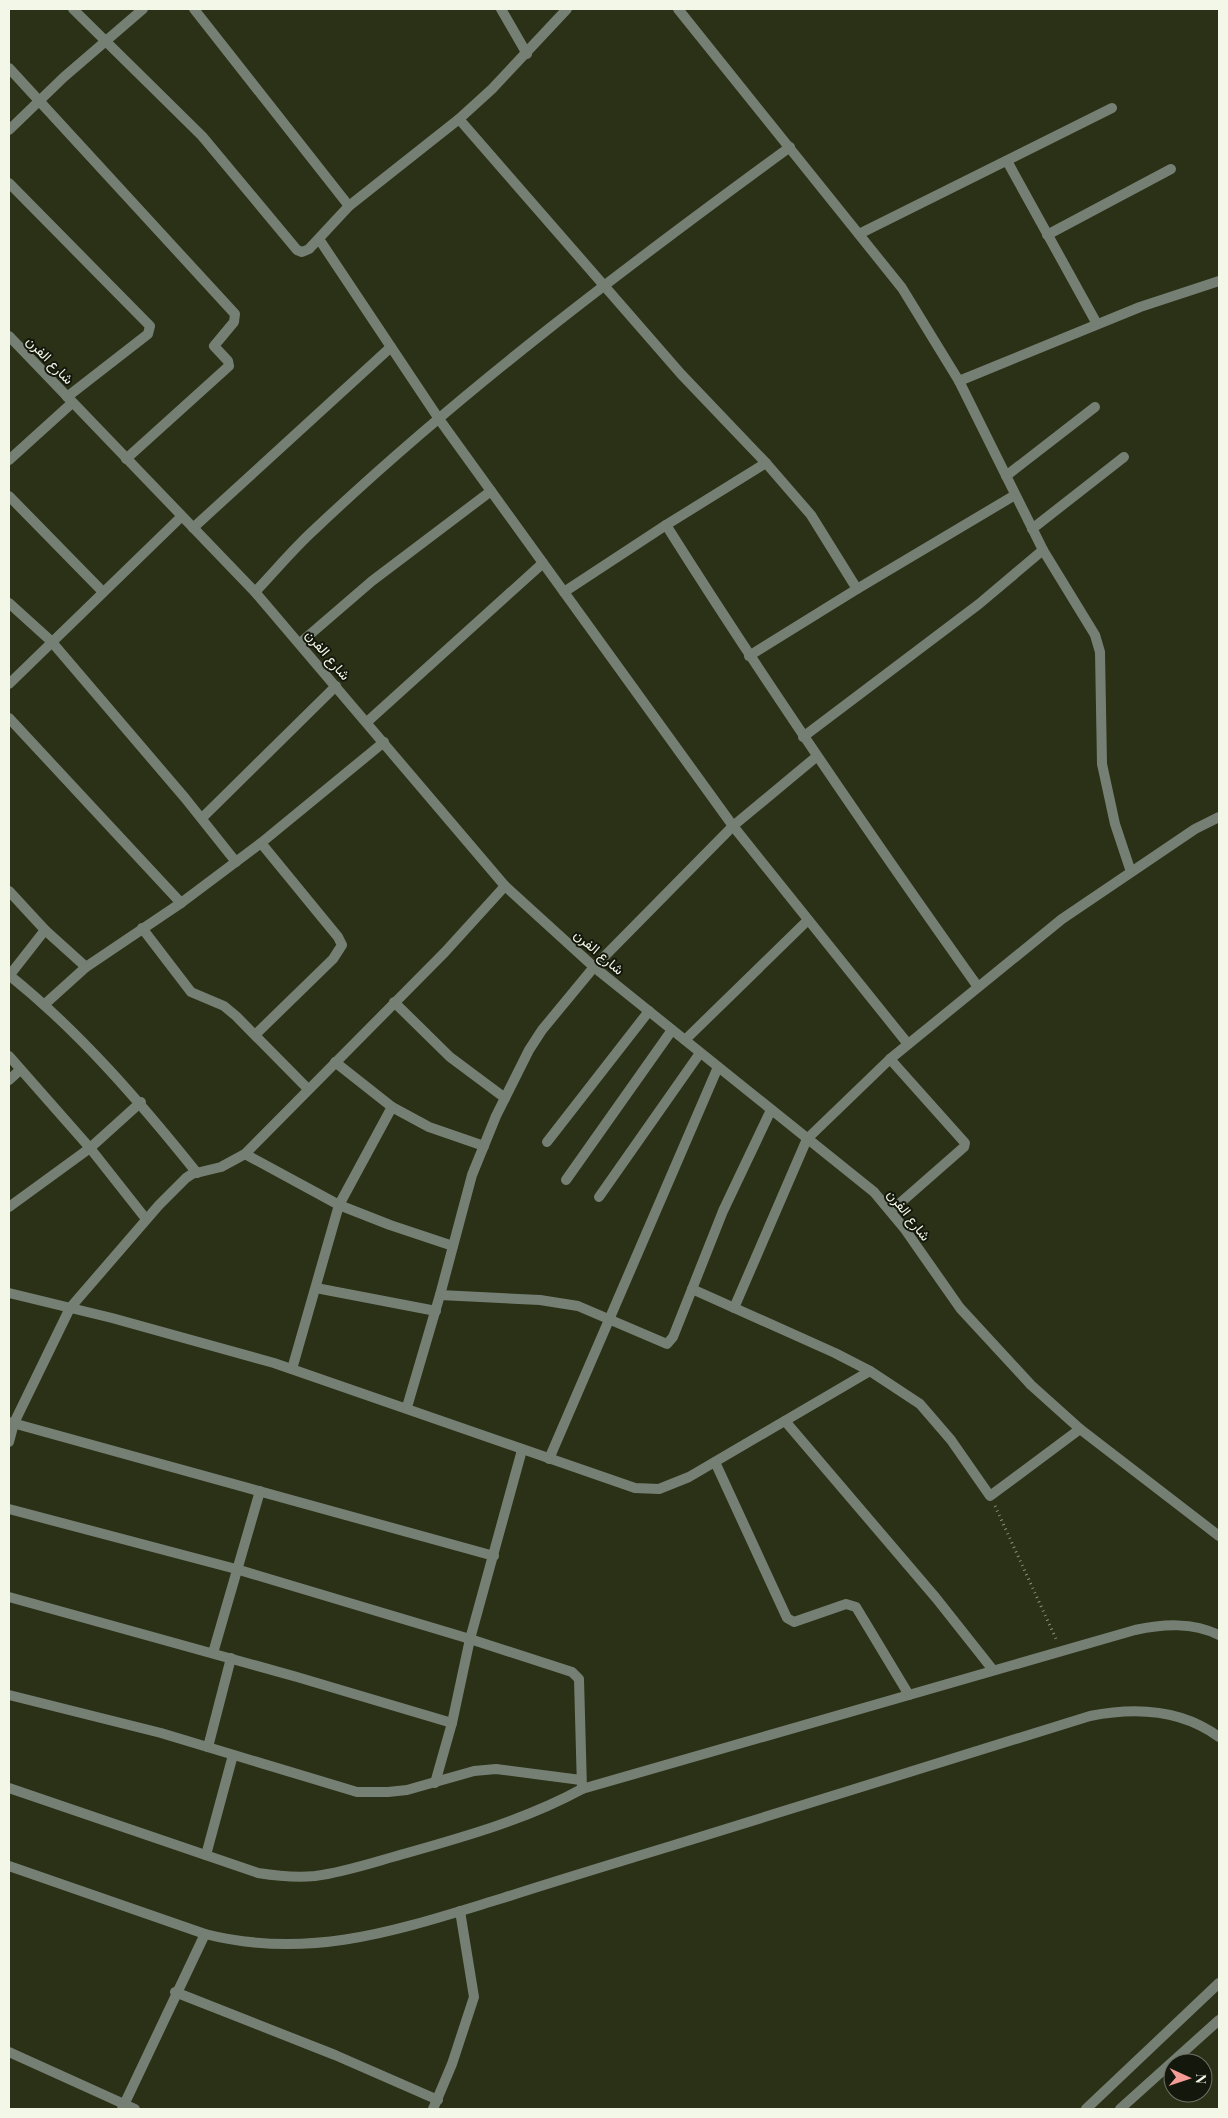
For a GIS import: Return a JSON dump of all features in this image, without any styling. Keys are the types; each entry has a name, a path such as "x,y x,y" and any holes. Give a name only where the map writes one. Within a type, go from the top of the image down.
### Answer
{"street":[{"path":"73,9 202,136 297,250 302,252 310,249 349,206 459,119 527,54 567,9"},
{"path":"9,130 39,100 143,9"},
{"path":"194,9 349,206"},
{"path":"501,9 527,54"},
{"path":"678,9 902,288 959,381 1043,550 1095,635 1100,652 1102,764 1115,824 1131,872"},
{"path":"9,68 235,314 234,322 214,346 228,360 229,366 126,459"},
{"path":"860,234 1112,108"},
{"path":"459,119 681,374 766,463 822,530 856,589"},
{"path":"256,592 314,530 439,419 603,285 790,147"},
{"path":"1007,161 1097,324"},
{"path":"1047,235 1171,169"},
{"path":"9,183 150,326 148,334 69,400 9,460"},
{"path":"319,238 439,419 733,826 908,1044"},
{"path":"959,381 1140,307 1219,281"},
{"name":"شارع الفرن","path":"9,336 181,517 256,592 505,886 594,967 855,1176 891,1211 960,1308 1032,1385 1080,1429 1219,1536"},
{"path":"192,528 391,347"},
{"path":"1006,476 1095,407"},
{"path":"1032,529 1124,457"},
{"path":"564,592 666,525 766,463"},
{"path":"300,643 372,581 491,491"},
{"path":"9,496 103,592"},
{"path":"749,656 856,589 1015,496"},
{"path":"9,684 51,641 181,517"},
{"path":"666,525 749,656 816,756 978,987"},
{"path":"803,736 979,604 1043,550"},
{"path":"367,722 543,563"},
{"path":"9,603 51,641 202,818 236,862"},
{"path":"202,818 336,686"},
{"path":"9,718 181,903"},
{"path":"45,1004 86,967 181,903 261,843 384,742"},
{"path":"406,1407 436,1311 472,1174 505,1098 538,1037 594,967 733,826 816,756"},
{"path":"734,1308 807,1139 890,1059 1062,918 1195,829 1219,817"},
{"path":"256,1034 333,959 342,945 338,937 261,843"},
{"path":"9,1442 12,1422 70,1308 146,1219 186,1178 221,1167 245,1154 445,952 505,886"},
{"path":"9,891 45,930 86,967"},
{"path":"685,1040 808,920"},
{"path":"142,928 191,992 224,1006 256,1034 308,1089"},
{"path":"45,930 9,975 45,1004 141,1102 197,1173"},
{"path":"394,1002 450,1057 505,1098"},
{"path":"546,1142 649,1011"},
{"path":"566,1180 672,1030"},
{"path":"599,1197 700,1053"},
{"path":"9,1056 90,1148 146,1219"},
{"path":"890,1059 964,1143 964,1147 891,1211"},
{"path":"335,1062 392,1107 429,1127 484,1146"},
{"path":"549,1459 718,1067"},
{"path":"9,1080 20,1070"},
{"path":"9,1207 90,1148 141,1102"},
{"path":"292,1369 339,1205 392,1107"},
{"path":"440,1295 564,1303 578,1306 667,1344 673,1337 723,1210 771,1110"},
{"path":"245,1154 339,1205 390,1225 453,1246"},
{"path":"316,1288 436,1311"},
{"path":"692,1289 835,1352 870,1371 920,1404 951,1440 990,1496 1080,1429"},
{"path":"9,1292 292,1369 635,1488 659,1489 689,1477 870,1371"},
{"path":"785,1420 936,1598 992,1670"},
{"path":"12,1422 494,1556"},
{"path":"435,1782 452,1723 470,1639 522,1450"},
{"path":"715,1462 788,1618 794,1622 846,1604 856,1607 909,1695"},
{"path":"213,1653 260,1492"},
{"path":"9,1509 236,1569 470,1639 577,1675 581,1784"},
{"path":"9,1597 231,1658 452,1723"},
{"path":"9,1788 258,1873 286,1877 313,1876 341,1872 478,1832 547,1807 581,1784 909,1695 1061,1650 1155,1626 1195,1627 1219,1635"},
{"path":"208,1747 231,1658"},
{"path":"9,1695 208,1747 357,1792 388,1792 474,1771 496,1769 581,1784"},
{"path":"9,1866 205,1934 253,1944 303,1945 352,1939 460,1911 1090,1716 1124,1710 1142,1710 1168,1714 1192,1722 1219,1737"},
{"path":"206,1855 233,1755"},
{"path":"175,1992 334,2056 435,2104 474,1996 460,1911"},
{"path":"123,2107 175,1992 205,1934"},
{"path":"1086,2109 1219,1983"},
{"path":"1120,2109 1219,2020"},
{"path":"9,2052 123,2107 135,2109"}],"path":[{"path":"990,1496 1061,1650"}]}
